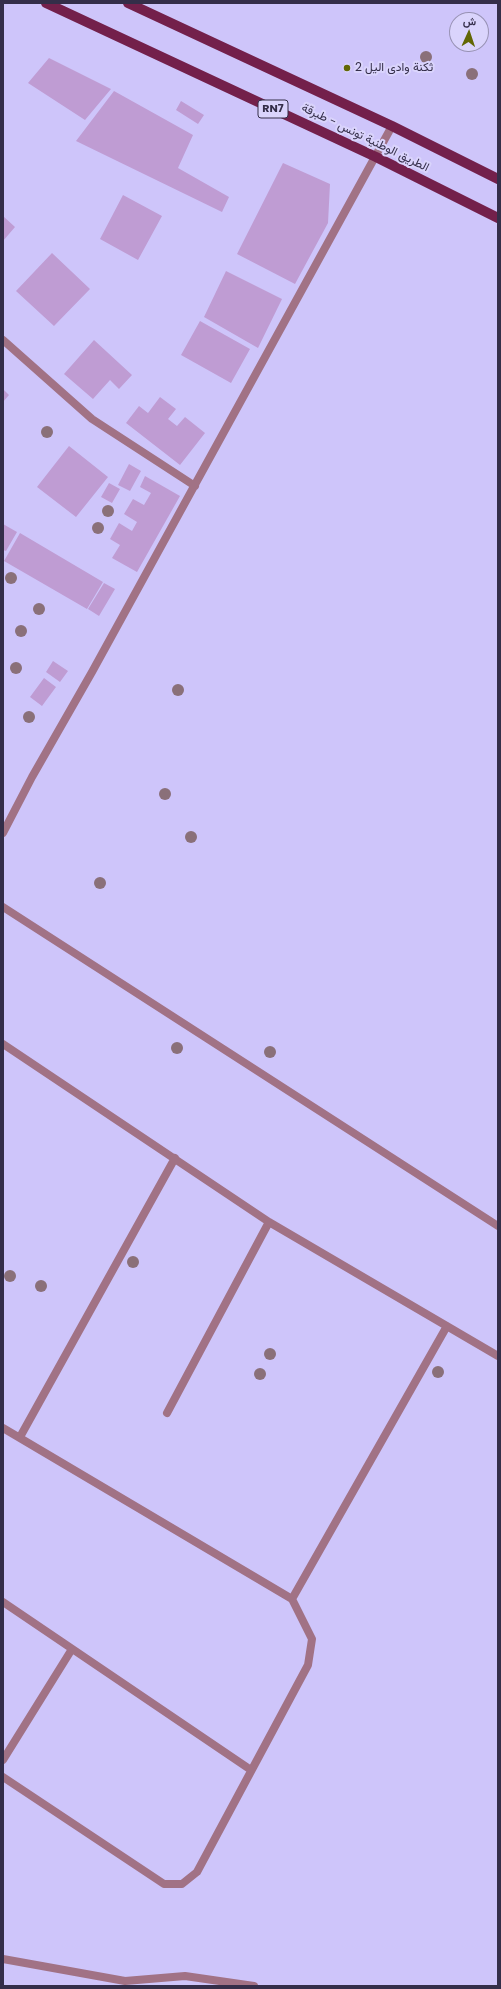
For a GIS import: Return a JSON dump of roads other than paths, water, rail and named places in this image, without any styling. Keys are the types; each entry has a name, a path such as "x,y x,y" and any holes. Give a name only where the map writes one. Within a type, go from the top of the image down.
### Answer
{"main road":[{"name":"الطريق الوطنية تونس - طبرقة","path":"46,3 376,157 498,218"},
{"name":"الطريق الوطنية تونس - طبرقة","path":"128,3 392,126 498,179"}],"street":[{"path":"3,833 32,777 195,486 392,126"},
{"path":"3,340 92,419 195,486"},
{"path":"3,907 498,1226"},
{"path":"3,1044 269,1222 498,1356"},
{"path":"20,1437 175,1158"},
{"path":"167,1414 269,1222"},
{"path":"292,1599 447,1326"},
{"path":"3,1428 292,1599 312,1638 308,1665 198,1872 182,1884 164,1884 3,1777"},
{"path":"3,1602 251,1770"},
{"path":"3,1760 72,1649"},
{"path":"3,1959 125,1982 185,1976 254,1986"}],"place":[{"name":"ثكنة وادى اليل 2","path":"347,68"}]}
